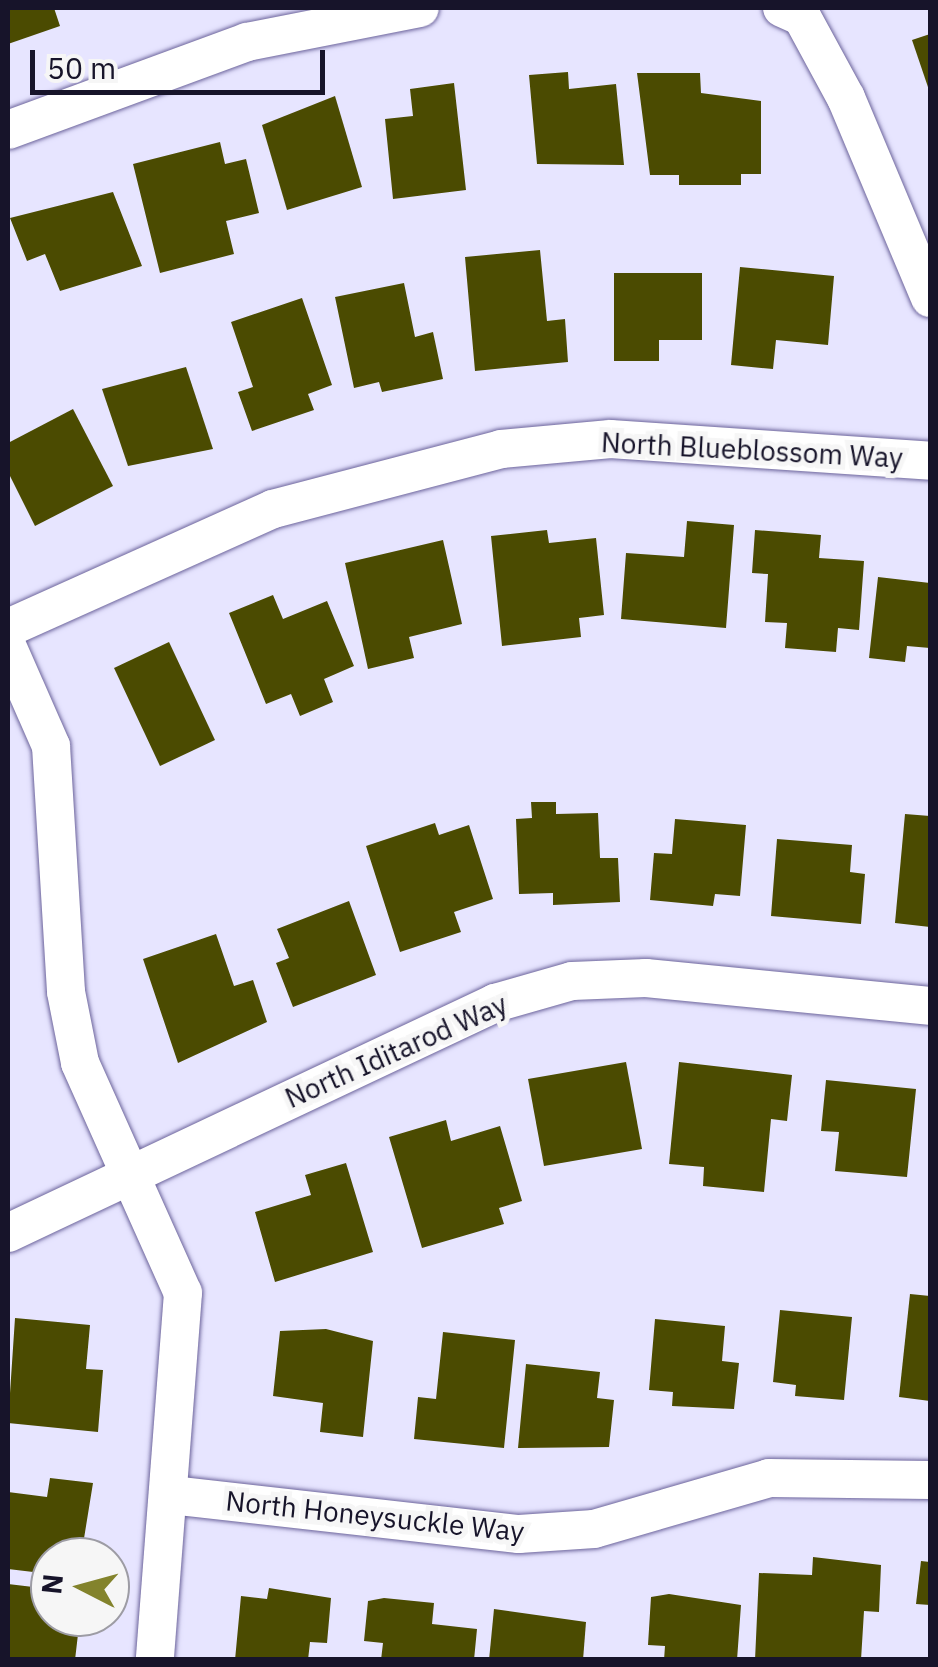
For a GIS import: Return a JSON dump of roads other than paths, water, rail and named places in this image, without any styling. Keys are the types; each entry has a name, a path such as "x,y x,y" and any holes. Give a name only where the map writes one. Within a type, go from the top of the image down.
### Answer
{"street":[{"path":"8,130 247,42 420,8"},
{"path":"792,12 930,298"},
{"name":"North Blueblossom Way","path":"8,628 273,508 501,449 611,439 930,460"},
{"path":"8,648 51,746 66,992 80,1063 184,1294 172,1495 155,1660"},
{"name":"North Iditarod Way","path":"8,1233 495,1003 572,981 646,978 930,1006"},
{"name":"North Honeysuckle Way","path":"172,1495 519,1534 594,1530 769,1478 930,1480"}]}
